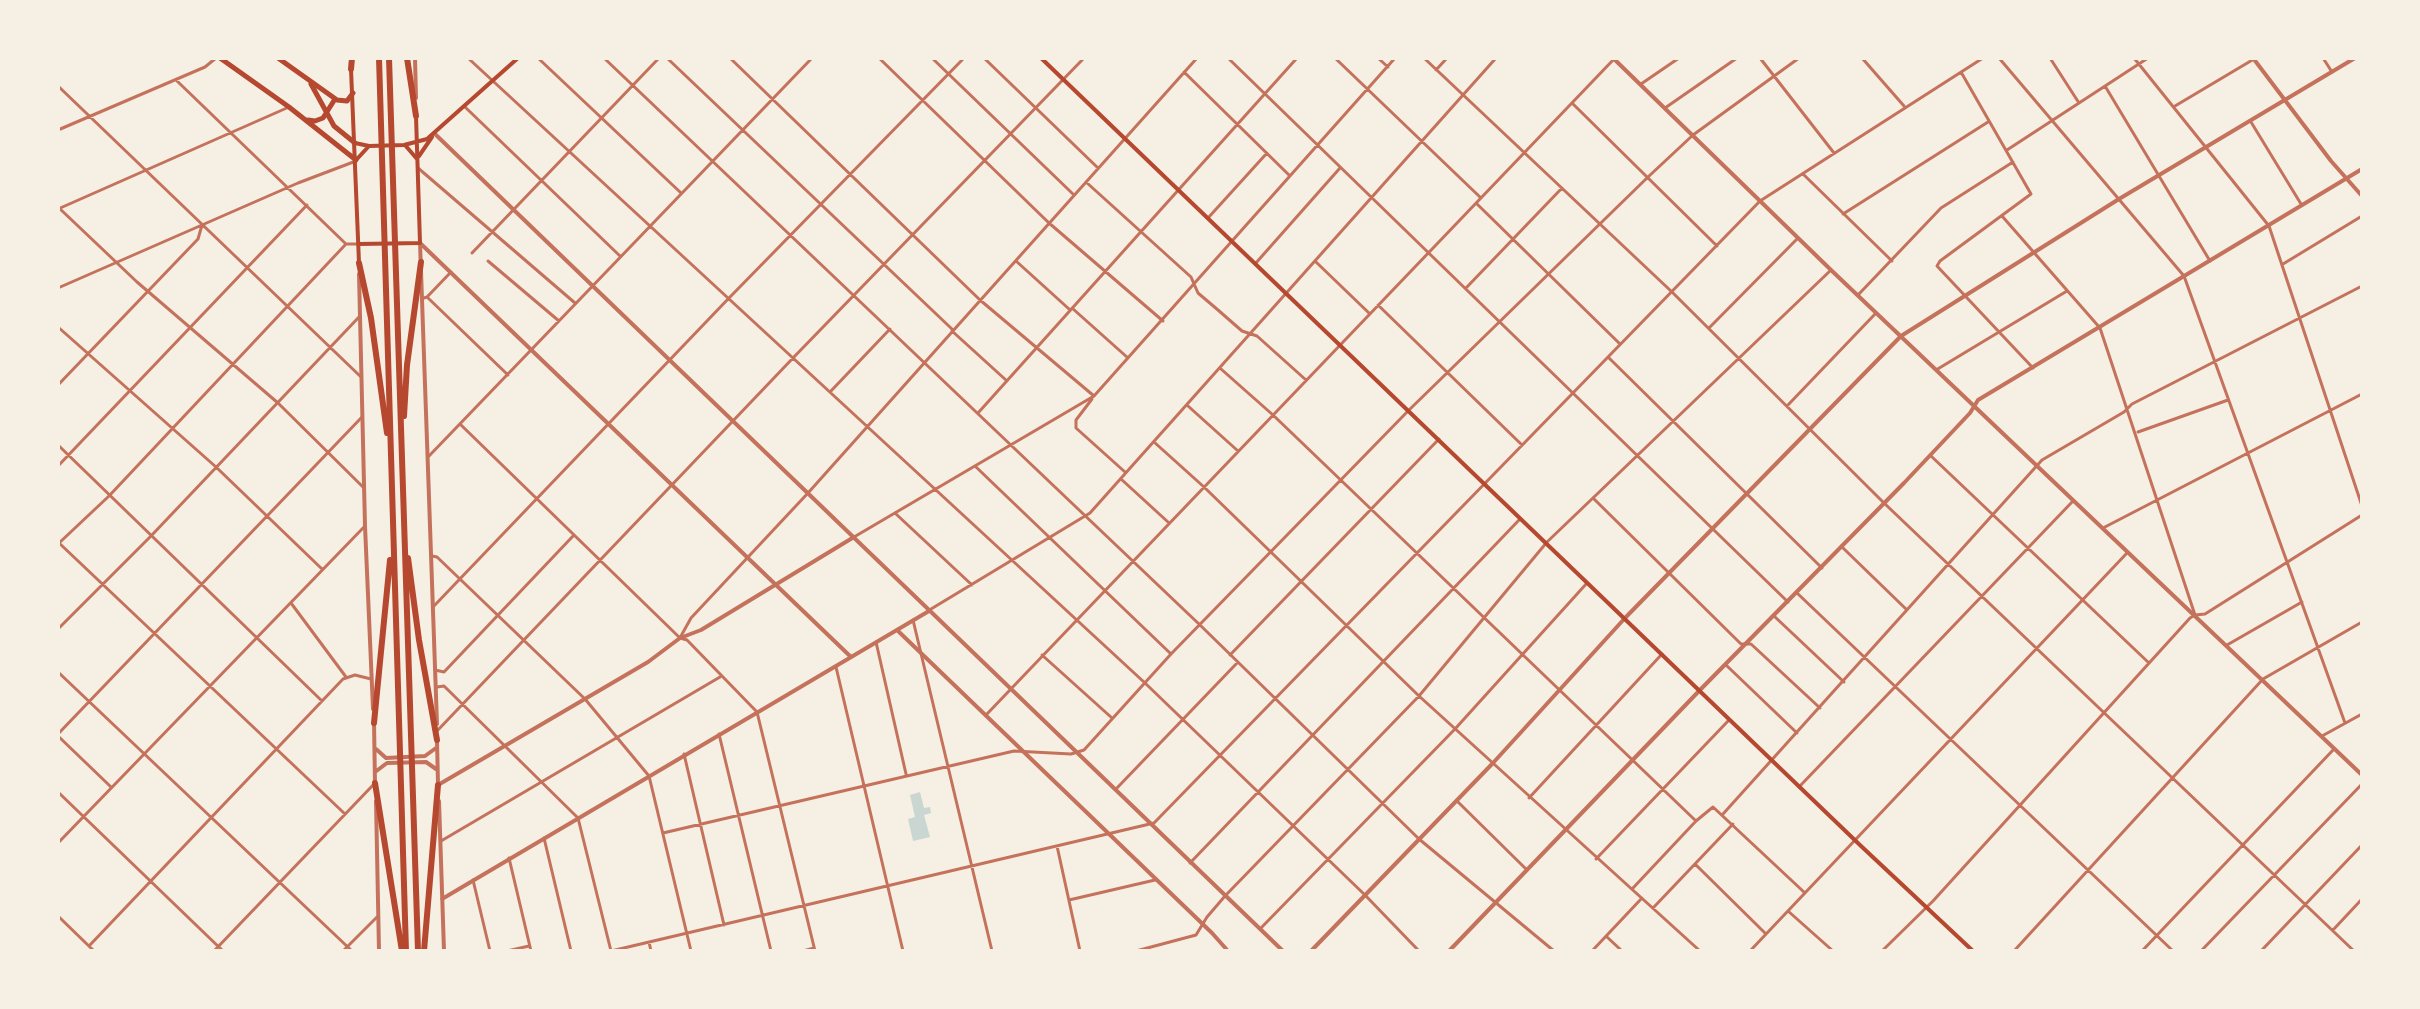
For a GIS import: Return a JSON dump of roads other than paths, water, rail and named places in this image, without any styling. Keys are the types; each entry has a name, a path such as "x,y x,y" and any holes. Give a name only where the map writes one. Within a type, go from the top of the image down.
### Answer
{"highway":[{"path":"351,58 351,69"},
{"path":"379,58 404,951"},
{"path":"389,58 418,951"},
{"path":"407,58 416,116"},
{"path":"402,460 407,365 421,262"},
{"path":"359,263 371,318 391,459"},
{"path":"374,723 393,523"},
{"path":"404,525 437,743"},
{"path":"375,783 404,951"},
{"path":"424,951 438,785"}],"main road":[{"path":"218,58 289,107 356,161"},
{"path":"278,58 335,99 346,101 353,93"},
{"path":"309,80 337,129 355,143 402,145 418,143 435,134 518,58"},
{"path":"1041,58 1973,951"},
{"path":"351,69 359,263"},
{"path":"306,120 319,120 327,114 335,99"},
{"path":"359,244 420,243 416,116"},
{"path":"418,160 435,134"},
{"path":"402,145 413,152 418,160"},
{"path":"356,161 360,153 371,146"}],"street":[{"path":"58,130 205,67 218,58"},
{"path":"415,58 416,116"},
{"path":"468,58 1145,683 1419,951"},
{"path":"538,58 680,192"},
{"path":"604,58 1200,625 1419,839 1554,951"},
{"path":"472,253 659,58"},
{"path":"667,58 1007,381"},
{"path":"730,58 980,300 1094,396"},
{"path":"428,457 812,58"},
{"path":"879,58 1049,223 1163,321"},
{"path":"932,58 1074,195"},
{"path":"433,607 964,58"},
{"path":"984,58 1098,168"},
{"path":"437,731 1084,58"},
{"path":"680,638 686,623 808,493 1197,58"},
{"path":"1228,58 1788,602"},
{"path":"978,413 1297,58"},
{"path":"1335,58 1481,198"},
{"path":"1378,58 1388,67"},
{"path":"1126,472 1079,431 1076,420 1395,58"},
{"path":"1424,58 1672,292 1884,503 2354,951"},
{"path":"1436,70 1447,58"},
{"path":"442,899 1086,516 1496,58"},
{"path":"986,715 1614,58 1831,270 2361,772"},
{"path":"1641,84 1679,58"},
{"path":"1665,108 1737,58"},
{"path":"1760,58 1834,153"},
{"path":"663,833 1023,751 1078,753 1084,750 1171,654 1499,321 1693,135 1799,58"},
{"path":"1862,58 1905,107"},
{"path":"574,535 444,672 444,686 578,818 611,951 1151,824 1161,819 1760,201 1983,58"},
{"path":"1999,58 2184,276 2345,723"},
{"path":"2050,58 2079,103"},
{"path":"2134,58 2269,226 2362,506"},
{"path":"2007,150 2148,58"},
{"path":"2323,58 2332,72"},
{"path":"1311,951 1493,763 1625,618 1901,336 2119,199 2355,58"},
{"path":"2173,107 2254,59 2362,196"},
{"path":"1184,72 1292,177"},
{"path":"1961,72 2031,190 2028,198 1937,266 2034,368"},
{"path":"176,80 346,244 359,244"},
{"path":"58,86 360,376"},
{"path":"2105,86 2210,261"},
{"path":"1572,103 1717,246"},
{"path":"289,107 58,208 148,292 278,403 364,488"},
{"path":"465,107 620,256"},
{"path":"1843,214 1989,121"},
{"path":"2251,122 2302,206"},
{"path":"435,134 1283,951"},
{"path":"1207,218 1267,153"},
{"path":"58,288 356,161"},
{"path":"1858,295 1941,208 2013,162"},
{"path":"1255,264 1340,167"},
{"path":"418,168 575,303"},
{"path":"1449,951 1822,568 1978,400 2362,169"},
{"path":"1803,173 1892,261"},
{"path":"1086,182 1191,277 1198,293 1242,331 1257,336 1306,380"},
{"path":"1466,288 1562,188"},
{"path":"1476,203 1620,344"},
{"path":"58,466 307,205"},
{"path":"2002,216 2100,328 2195,615"},
{"path":"2283,265 2362,216"},
{"path":"58,385 198,239 202,225"},
{"path":"1709,328 1798,238"},
{"path":"420,243 425,298 444,951"},
{"path":"420,243 851,657"},
{"path":"345,814 58,543 109,496 346,244"},
{"path":"488,261 559,321"},
{"path":"1016,261 1128,358"},
{"path":"1316,262 1370,314"},
{"path":"359,263 379,951"},
{"path":"1136,951 1196,935 1225,896 1419,696 1547,542 1831,270"},
{"path":"425,298 451,272"},
{"path":"1723,814 2042,460 2128,407 2362,286"},
{"path":"1936,370 2067,291"},
{"path":"425,298 508,375"},
{"path":"1378,305 1522,445"},
{"path":"1787,406 1876,313"},
{"path":"58,629 359,317"},
{"path":"58,327 216,467 322,569"},
{"path":"830,392 890,329"},
{"path":"1608,357 1822,568"},
{"path":"1220,368 1273,415 1696,821"},
{"path":"2103,528 2362,394"},
{"path":"438,785 648,662 680,638 701,630 1094,396"},
{"path":"2136,433 2228,400"},
{"path":"1187,405 1238,451"},
{"path":"110,786 58,735 362,417"},
{"path":"461,425 680,638 687,640 757,712 815,950 803,951"},
{"path":"1230,655 1439,439"},
{"path":"1154,442 1419,696 1700,951"},
{"path":"58,445 322,701"},
{"path":"1930,455 2149,663"},
{"path":"976,467 1171,654"},
{"path":"1121,479 1169,523"},
{"path":"1593,498 1741,644 1751,644 1820,708"},
{"path":"1799,787 2073,501"},
{"path":"895,514 972,585"},
{"path":"1882,951 1926,908 2195,615 2205,614 2362,515"},
{"path":"1190,863 1521,518"},
{"path":"58,843 365,526"},
{"path":"1842,547 1907,610"},
{"path":"1750,951 2128,552"},
{"path":"432,556 461,579 585,699 649,776 691,951"},
{"path":"1260,929 1455,729 1588,582"},
{"path":"1797,593 2173,951"},
{"path":"290,602 346,677"},
{"path":"2227,645 2302,602"},
{"path":"1774,616 1844,682"},
{"path":"913,619 992,951"},
{"path":"2014,951 2263,679 2362,622"},
{"path":"896,630 1228,951"},
{"path":"876,642 906,776"},
{"path":"1529,798 1662,654"},
{"path":"1042,655 1112,718"},
{"path":"1116,789 1238,662"},
{"path":"836,665 903,951"},
{"path":"1726,665 1797,733"},
{"path":"435,670 444,672"},
{"path":"58,672 352,951"},
{"path":"89,946 346,677 360,675 371,679"},
{"path":"441,841 720,677"},
{"path":"436,689 444,686"},
{"path":"2322,736 2362,714"},
{"path":"1596,859 1729,720"},
{"path":"719,734 771,951"},
{"path":"374,747 378,754 386,758 425,756 437,743"},
{"path":"2142,951 2334,749"},
{"path":"684,754 724,925"},
{"path":"375,772 387,763 426,762 438,770"},
{"path":"214,951 375,783"},
{"path":"2201,951 2362,784"},
{"path":"58,792 223,951"},
{"path":"1457,801 1527,870"},
{"path":"1632,889 1713,807 1805,893"},
{"path":"1653,908 1733,824"},
{"path":"544,838 571,951"},
{"path":"2261,951 2362,845"},
{"path":"1057,846 1080,951"},
{"path":"507,951 530,948 509,858"},
{"path":"1695,864 1766,934"},
{"path":"473,880 490,951"},
{"path":"1069,900 1157,880"},
{"path":"1592,951 1642,898"},
{"path":"2333,930 2362,899"},
{"path":"1788,911 1833,951"},
{"path":"58,916 94,951"},
{"path":"343,951 378,916"},
{"path":"1606,937 1622,951"},
{"path":"649,942 651,951"},
{"path":"1167,944 1168,950"}]}
